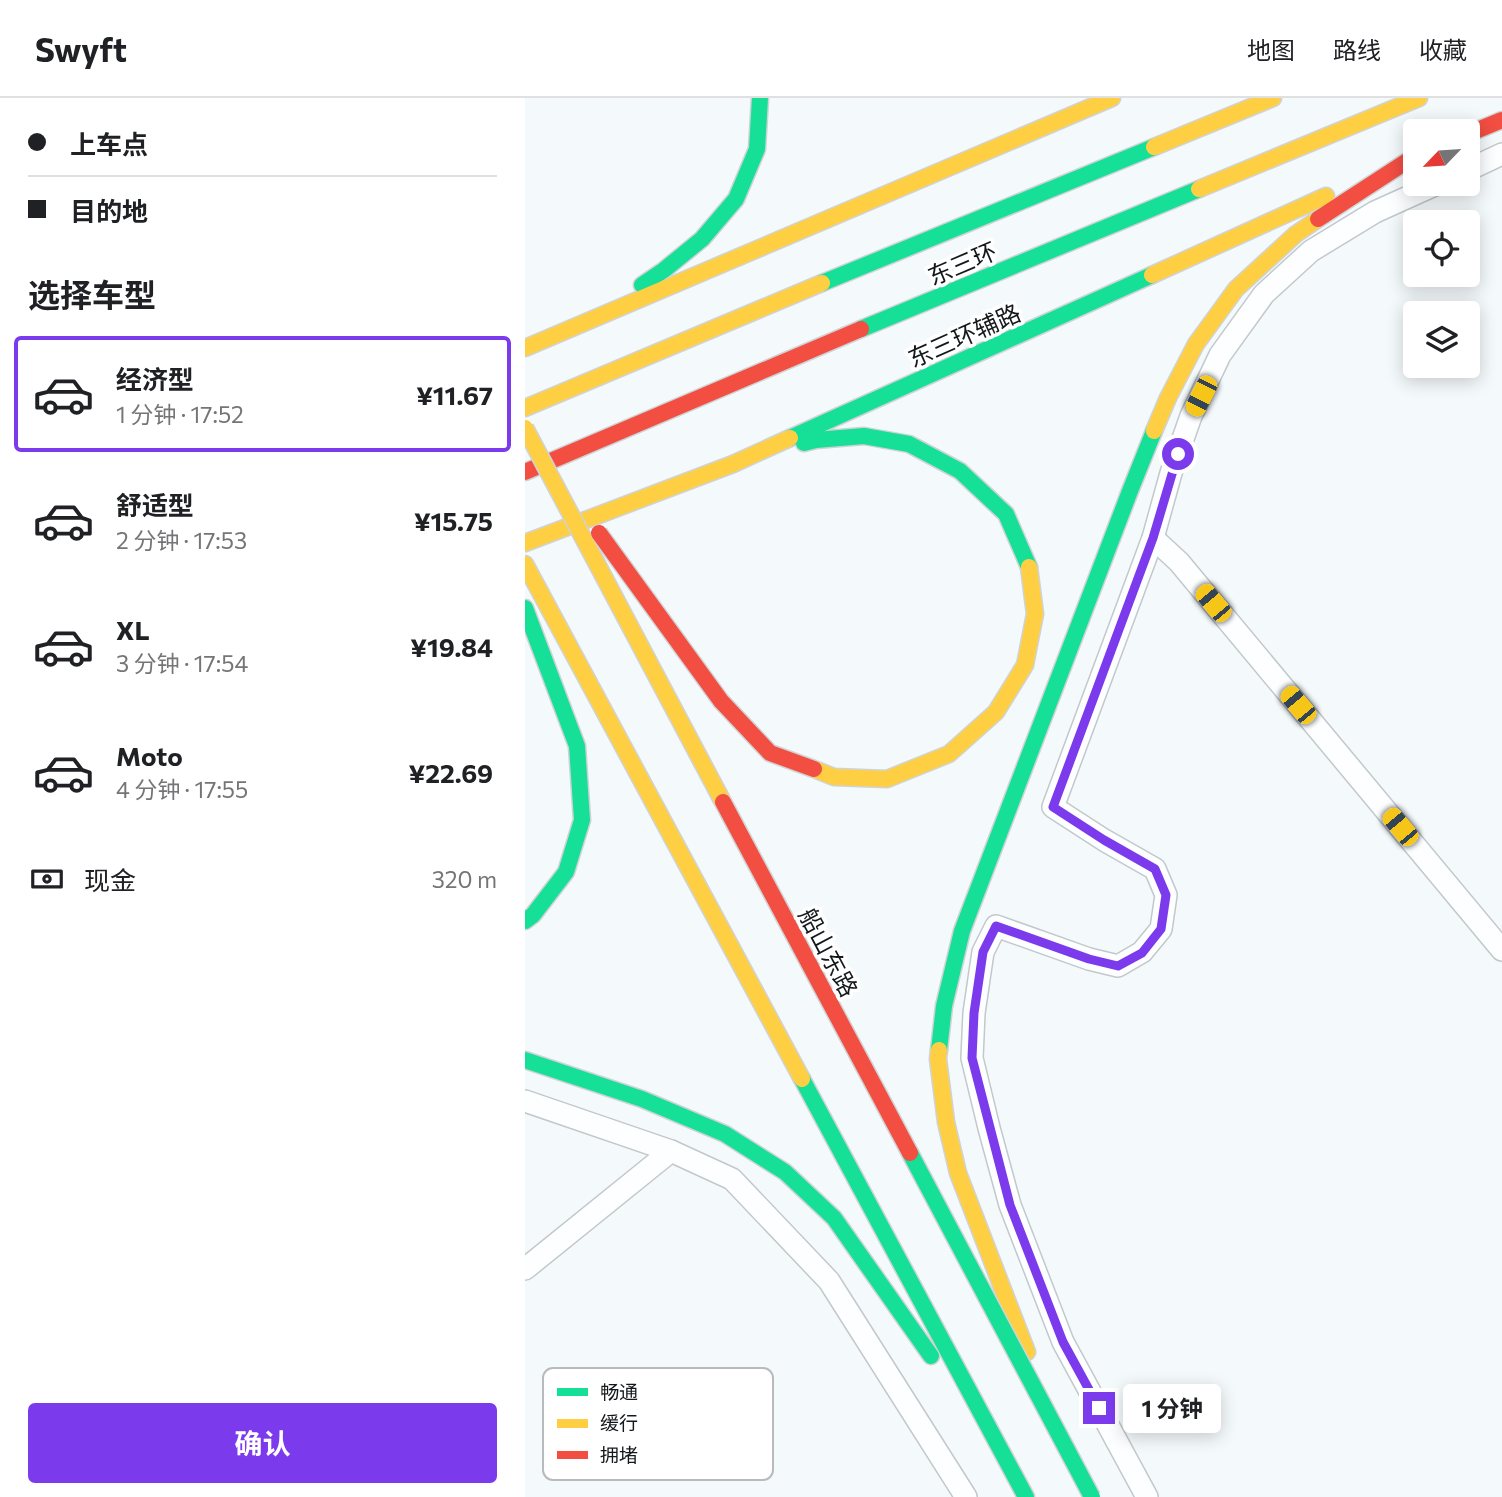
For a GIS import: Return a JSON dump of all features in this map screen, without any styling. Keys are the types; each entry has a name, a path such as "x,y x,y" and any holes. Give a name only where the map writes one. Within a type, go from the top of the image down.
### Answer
{"main road":[{"path":"583,324 664,271 702,239 736,198 757,149 760,98"},
{"path":"525,348 1112,98"},
{"name":"东三环","path":"525,408 1273,98"},
{"name":"东三环","path":"525,472 1419,98"},
{"path":"1481,129 1502,120"},
{"name":"东三环辅路","path":"525,543 733,464 1403,161"},
{"path":"1061,1438 958,1172 946,1122 938,1059 944,1006 962,931 1130,491 1168,398 1196,344 1236,289 1296,234 1403,164"},
{"path":"527,430 721,701 770,753 834,776 887,779 949,754 996,712 1025,665 1035,614 1029,567 1006,514 960,471 909,444 864,436 816,440 733,464"},
{"name":"船山东路","path":"527,430 1092,1497"},
{"path":"525,565 1026,1497"},
{"path":"525,608 577,746 582,820 566,872 533,915 525,921"},
{"path":"525,1060 642,1099 725,1134 785,1172 834,1218 1010,1467"}],"street":[{"path":"1481,164 1502,154"},
{"path":"1147,1497 1063,1342 1010,1205 972,1058 974,1013 983,952 996,926 1089,959 1118,966 1142,953 1161,929 1166,895 1155,869 1053,807 1153,538 1171,472 1191,415 1220,355 1264,294 1311,251 1375,212 1410,196"},
{"path":"1153,538 1179,562 1502,950"},
{"path":"525,1101 671,1152 732,1180 829,1282 965,1497"},
{"path":"525,1269 671,1152"}],"traffic: fast":[{"path":"642,285 702,239 736,199 757,149 760,98"},
{"path":"822,283 1154,147"},
{"path":"861,329 1199,189"},
{"path":"790,438 1152,275"},
{"path":"939,1050 944,1006 962,931 1154,431"},
{"path":"804,443 864,436 909,444 960,471 1006,514 1029,567"},
{"path":"525,608 577,746 582,820 566,872 533,915 525,921"},
{"path":"525,1060 642,1099 725,1134 785,1172 834,1218 931,1356"},
{"path":"802,1079 1026,1497"},
{"path":"910,1153 1092,1497"}],"traffic: slow":[{"path":"525,348 1112,98"},
{"path":"1154,147 1273,98"},
{"path":"1199,189 1419,98"},
{"path":"1152,275 1326,196"},
{"path":"1154,431 1196,344 1236,289 1296,234 1318,219"},
{"path":"525,408 822,283"},
{"path":"525,428 723,802"},
{"path":"525,543 733,464 790,438"},
{"path":"525,564 802,1079"},
{"path":"814,769 834,777 887,779 949,754 996,712 1025,665 1035,614 1029,567"},
{"path":"939,1050 946,1122 958,1173 1027,1352"}],"traffic: jam":[{"path":"1481,129 1502,120"},
{"path":"1318,219 1403,164"},
{"path":"525,472 861,329"},
{"path":"599,533 721,701 770,753 814,769"},
{"path":"723,802 910,1153"}],"route":[{"path":"1099,1408 1063,1342 1010,1205 972,1058 974,1013 983,952 996,926 1089,959 1118,966 1142,953 1161,929 1166,895 1155,869 1053,807 1153,538 1178,454"}]}
